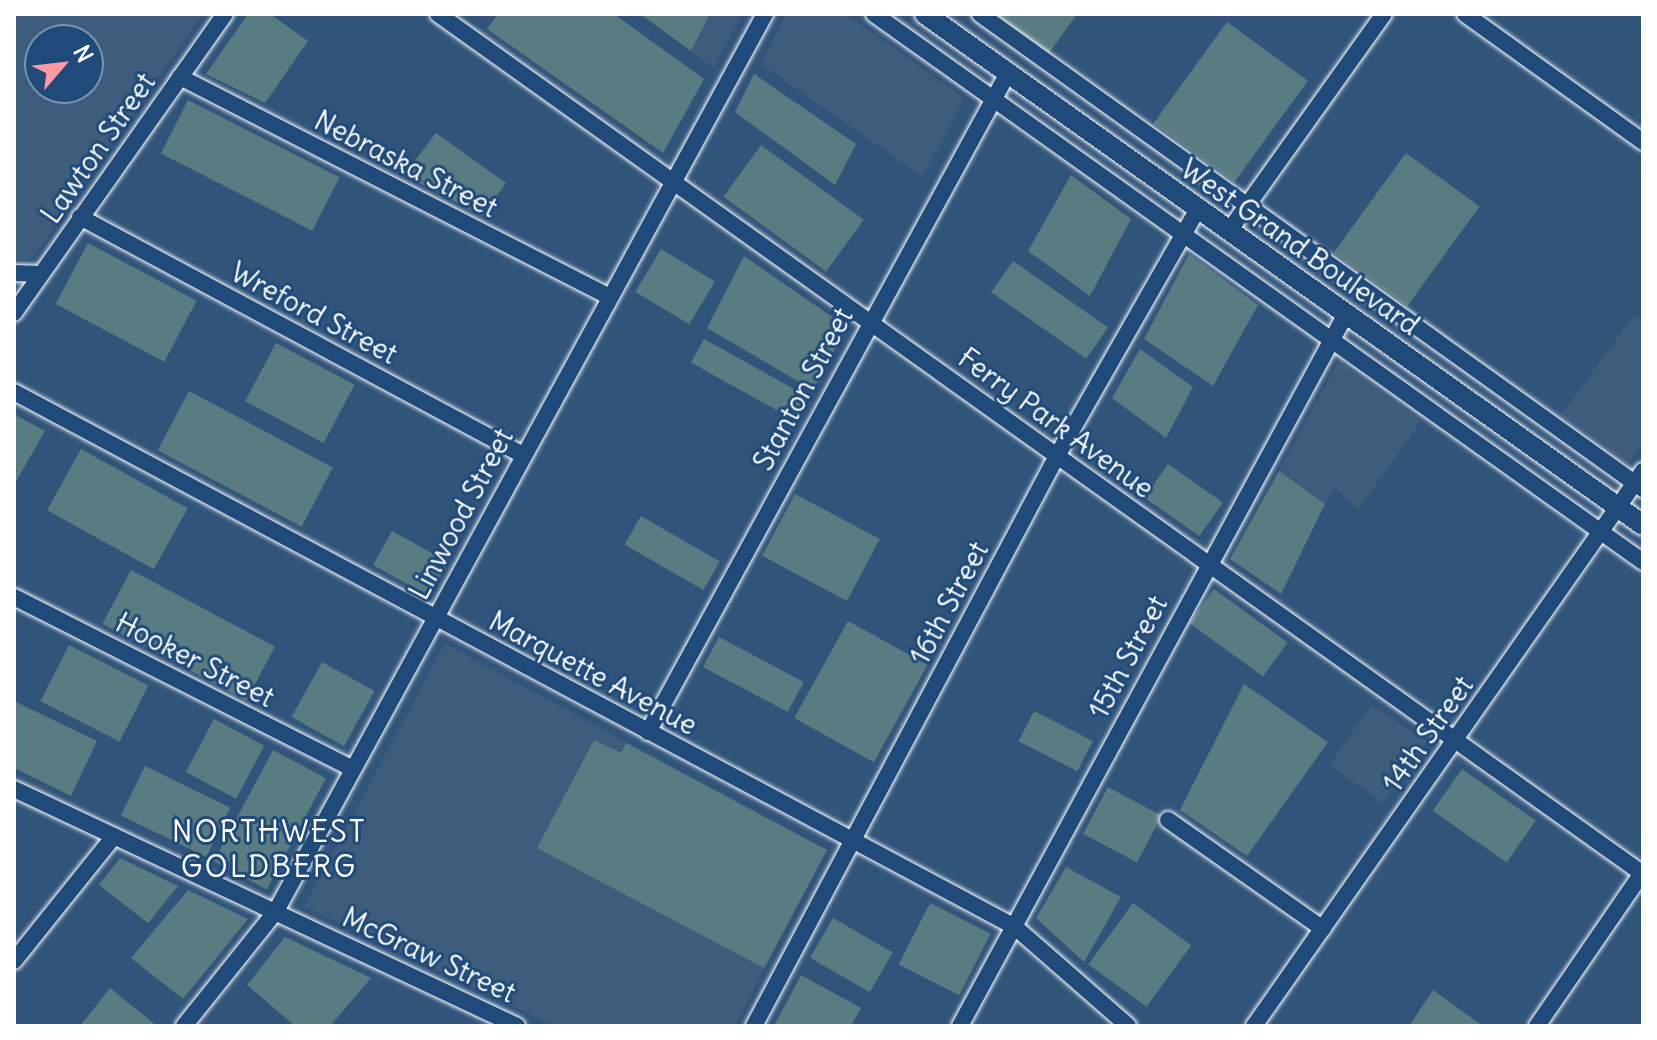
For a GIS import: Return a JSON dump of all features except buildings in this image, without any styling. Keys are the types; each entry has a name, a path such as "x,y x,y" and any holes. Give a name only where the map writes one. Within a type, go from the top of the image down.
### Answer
{"main road":[{"name":"West Grand Boulevard","path":"925,14 1643,525"}],"street":[{"name":"Lawton Street","path":"14,313 225,14"},
{"name":"Ferry Park Avenue","path":"438,14 1643,873"},
{"name":"Linwood Street","path":"184,1026 276,911 765,14"},
{"path":"874,14 1643,562"},
{"path":"980,14 1246,207 1640,481"},
{"path":"1229,231 1384,14"},
{"path":"1465,14 1643,142"},
{"name":"Stanton Street","path":"648,732 869,321 1008,73"},
{"name":"Nebraska Street","path":"180,77 609,297"},
{"name":"16th Street","path":"754,1026 1057,456 1198,209"},
{"name":"Wreford Street","path":"80,217 523,455"},
{"path":"14,273 40,274"},
{"name":"15th Street","path":"960,1026 1346,314"},
{"name":"Marquette Avenue","path":"14,392 1015,927 1128,1026"},
{"name":"14th Street","path":"1254,1026 1618,507 1640,481"},
{"name":"Hooker Street","path":"14,597 353,769"},
{"name":"McGraw Street","path":"14,789 276,911 490,1021 517,1026"},
{"path":"1168,820 1323,929"},
{"path":"14,961 114,836"},
{"path":"1537,1026 1643,873"}],"shaded area":[{"path":"14,14 203,14 32,259 14,259"},
{"path":"640,14 742,14 714,68"},
{"path":"787,14 846,14 964,98 923,177 761,64"},
{"path":"1634,315 1643,321 1643,443 1628,464 1561,415"},
{"path":"1339,361 1421,421 1359,509 1334,488 1325,504 1279,471"},
{"path":"445,644 827,850 735,1026 554,1026 304,906"},
{"path":"1372,704 1426,742 1383,803 1329,765"}],"green space":[{"path":"248,14 270,14 308,41 265,103 206,74"},
{"path":"498,14 614,14 704,79 663,153 487,29"},
{"path":"640,14 710,14 691,51"},
{"path":"995,14 1077,14 1049,53"},
{"path":"1227,22 1308,81 1234,182 1154,123"},
{"path":"754,74 856,144 835,185 735,112"},
{"path":"188,100 339,177 312,231 161,153"},
{"path":"436,133 506,183 483,216 404,175"},
{"path":"761,145 864,220 826,271 723,197"},
{"path":"1406,153 1480,206 1407,306 1334,253"},
{"path":"1071,175 1131,219 1090,296 1028,251"},
{"path":"88,243 197,301 164,362 56,304"},
{"path":"661,249 715,281 689,324 635,292"},
{"path":"1189,254 1258,305 1213,386 1144,339"},
{"path":"744,256 847,327 813,390 707,328"},
{"path":"1013,261 1108,328 1086,359 991,292"},
{"path":"704,339 808,397 795,420 691,363"},
{"path":"276,343 355,385 324,443 245,401"},
{"path":"1140,349 1193,387 1166,438 1112,398"},
{"path":"189,391 333,468 301,527 158,450"},
{"path":"14,414 45,431 14,485"},
{"path":"81,449 188,508 154,569 47,510"},
{"path":"1168,464 1223,502 1199,536 1144,498"},
{"path":"1279,471 1325,504 1281,594 1230,559"},
{"path":"795,494 880,539 847,601 762,556"},
{"path":"641,516 720,562 703,590 624,545"},
{"path":"392,531 448,562 429,596 373,565"},
{"path":"131,570 275,647 246,700 102,624"},
{"path":"1214,589 1288,642 1263,676 1189,623"},
{"path":"848,621 928,665 874,762 794,718"},
{"path":"719,637 804,682 788,712 703,667"},
{"path":"69,645 148,685 120,742 40,701"},
{"path":"322,662 374,691 344,746 291,717"},
{"path":"1244,684 1328,742 1247,856 1180,810"},
{"path":"14,701 97,741 71,796 14,768"},
{"path":"1034,711 1093,741 1077,771 1019,741"},
{"path":"214,719 264,746 236,799 186,772"},
{"path":"594,740 621,753 626,743 827,850 764,968 537,848"},
{"path":"273,750 326,778 267,889 214,861"},
{"path":"145,766 230,808 206,857 121,815"},
{"path":"1462,769 1536,821 1506,862 1433,811"},
{"path":"1108,787 1162,816 1137,862 1083,834"},
{"path":"120,858 178,886 148,923 99,885"},
{"path":"1066,867 1121,897 1084,962 1036,918"},
{"path":"188,890 248,919 183,999 131,958"},
{"path":"930,903 991,934 959,995 899,964"},
{"path":"1133,903 1191,945 1147,1007 1088,964"},
{"path":"833,918 893,952 870,992 810,958"},
{"path":"285,937 371,978 330,1026 295,1026 247,985"},
{"path":"801,975 861,1008 851,1026 774,1026"},
{"path":"110,988 157,1026 80,1026"},
{"path":"1433,990 1483,1026 1409,1026"}],"district":[{"name":"NORTHWEST GOLDBERG","path":"269,848"}]}
